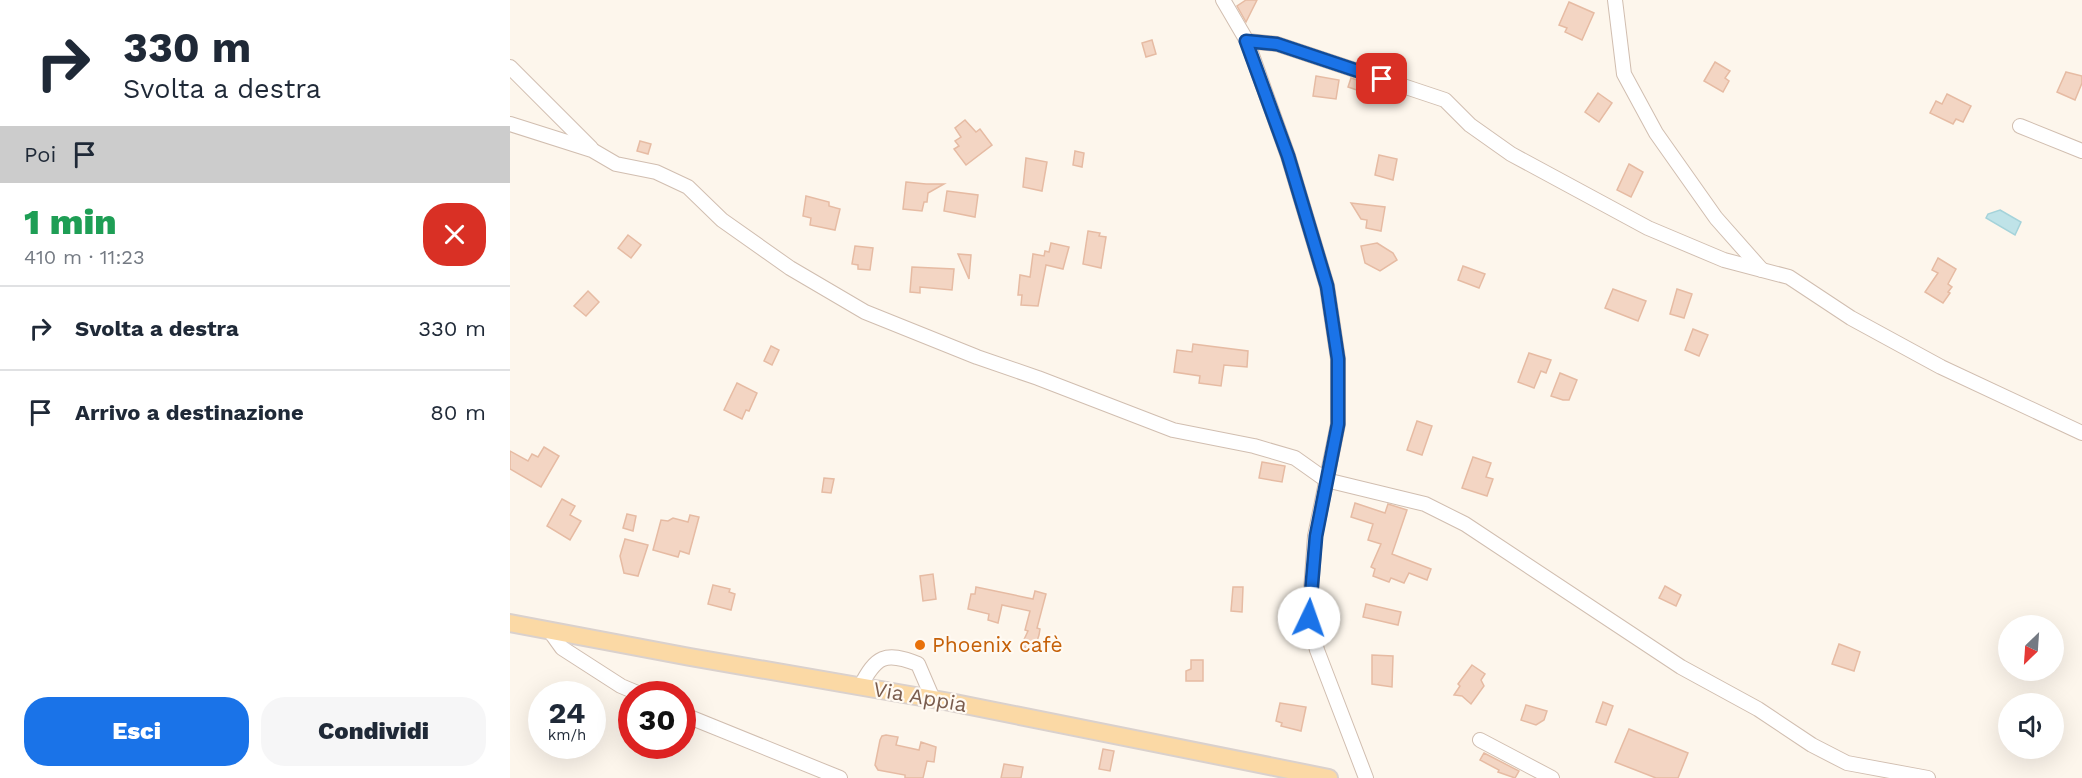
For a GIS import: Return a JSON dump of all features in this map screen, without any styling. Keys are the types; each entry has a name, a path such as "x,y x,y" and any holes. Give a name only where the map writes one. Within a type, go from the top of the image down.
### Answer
{"main road":[{"name":"Via Appia","path":"512,622 933,699 1329,778"}],"street":[{"path":"1223,0 1246,41 1288,156 1327,286 1338,359 1338,424 1316,536 1309,618 1317,650 1366,778"},
{"path":"1615,0 1624,74 1656,133 1716,218 1762,270"},
{"path":"1246,41 1277,44 1445,100 1470,125 1511,154 1648,228 1724,260 1789,277 1851,318 1941,367 2082,433"},
{"path":"510,68 592,150"},
{"path":"510,124 592,150 616,164 656,172 688,187 722,220 790,268 865,312 977,357 1173,430 1254,446 1294,458 1326,480 1425,504 1466,524 1681,667 1758,709 1812,745 1847,763 1928,778"},
{"path":"2020,126 2082,151"},
{"path":"549,630 562,648 618,684"},
{"path":"860,687 874,663 884,657 894,658 918,664 933,699"},
{"path":"696,720 840,778"},
{"path":"1480,740 1552,778"}],"water":[{"path":"2000,210 2021,222 2015,235 1986,218 1988,214"}],"building":[{"path":"1246,0 1257,0 1246,22 1237,6"},
{"path":"1569,2 1594,13 1582,40 1565,32 1567,28 1559,25"},
{"path":"1152,40 1156,54 1146,57 1142,43"},
{"path":"1715,62 1730,71 1725,78 1729,81 1723,92 1704,81"},
{"path":"2066,72 2082,76 2082,83 2075,100 2057,92"},
{"path":"1316,76 1339,80 1336,99 1313,96"},
{"path":"1351,78 1363,82 1360,91 1348,87"},
{"path":"1598,93 1612,103 1599,122 1585,112"},
{"path":"1947,94 1971,106 1963,122 1956,119 1953,124 1930,113 1936,101 1942,104"},
{"path":"965,120 976,132 980,129 992,145 966,165 954,149 959,146 955,141 961,137 955,128"},
{"path":"640,141 651,144 648,154 637,151"},
{"path":"1075,151 1084,153 1082,167 1073,165"},
{"path":"1379,155 1397,159 1393,180 1375,175"},
{"path":"1026,158 1047,162 1042,191 1023,187"},
{"path":"1629,164 1643,172 1631,197 1617,190"},
{"path":"906,182 944,184 928,193 927,202 924,202 922,211 903,209"},
{"path":"947,191 978,195 975,217 944,211"},
{"path":"806,196 829,202 829,206 840,209 835,230 810,225 811,218 803,216"},
{"path":"1351,203 1385,207 1381,231 1366,228 1367,220 1361,219"},
{"path":"1088,231 1100,233 1099,236 1106,237 1101,268 1083,264"},
{"path":"628,235 641,245 631,258 618,248"},
{"path":"1051,243 1069,247 1063,269 1046,265 1038,306 1021,305 1022,295 1018,295 1020,275 1030,277 1033,254 1044,256 1045,251 1049,252"},
{"path":"1377,243 1393,253 1397,260 1380,271 1365,263 1361,246"},
{"path":"855,246 873,248 870,270 858,269 858,265 852,264"},
{"path":"958,254 971,255 969,279"},
{"path":"1938,258 1956,269 1948,284 1952,287 1948,292 1950,293 1943,303 1925,292 1938,273 1932,270"},
{"path":"1463,266 1485,274 1479,288 1458,280"},
{"path":"912,267 954,269 952,290 920,287 920,293 910,292"},
{"path":"1613,289 1646,301 1638,321 1605,308"},
{"path":"1677,289 1692,294 1684,318 1670,314"},
{"path":"588,291 599,302 586,316 574,306"},
{"path":"1693,329 1708,335 1699,356 1685,350"},
{"path":"1193,344 1248,351 1247,367 1224,365 1221,386 1199,383 1200,376 1174,372 1177,350 1192,352"},
{"path":"771,346 779,350 772,365 764,361"},
{"path":"1529,353 1551,360 1546,373 1541,371 1534,388 1518,382"},
{"path":"1560,373 1577,380 1569,400 1551,396"},
{"path":"737,383 757,393 749,411 746,410 742,419 724,410"},
{"path":"1417,421 1432,426 1422,455 1407,450"},
{"path":"544,447 559,456 541,487 510,469 510,451 528,461 532,454 538,457"},
{"path":"1473,457 1491,463 1486,477 1493,479 1487,496 1462,488"},
{"path":"1262,462 1285,466 1282,482 1259,478"},
{"path":"824,478 834,479 831,493 822,492"},
{"path":"562,499 575,506 570,515 581,521 570,540 547,526"},
{"path":"1355,503 1385,513 1388,504 1407,510 1392,554 1431,569 1427,580 1409,573 1404,583 1391,578 1389,582 1373,576 1375,569 1371,567 1381,544 1368,540 1373,524 1351,517"},
{"path":"627,514 636,516 633,531 623,528"},
{"path":"690,515 699,517 689,554 680,551 678,557 653,550 661,520 668,521 673,518 688,522"},
{"path":"625,539 648,545 638,576 624,573 620,556"},
{"path":"933,574 936,599 923,601 920,576"},
{"path":"713,585 730,589 729,592 735,594 731,610 708,604"},
{"path":"1665,586 1681,595 1676,606 1659,598"},
{"path":"976,587 1033,599 1035,591 1046,594 1034,650 1021,646 1028,631 1025,630 1030,611 1002,605 998,623 988,620 989,614 968,609 971,594 975,594"},
{"path":"1233,587 1243,587 1242,612 1231,611"},
{"path":"1366,604 1401,612 1398,625 1363,617"},
{"path":"1839,644 1860,652 1854,671 1832,664"},
{"path":"1372,655 1393,656 1392,687 1372,684"},
{"path":"1191,660 1203,660 1203,681 1186,681 1186,671 1191,669"},
{"path":"1472,665 1485,674 1481,680 1484,686 1471,704 1462,696 1454,695 1460,686 1458,684"},
{"path":"1603,702 1613,706 1606,725 1596,722"},
{"path":"1280,703 1306,707 1301,731 1281,726 1282,723 1276,721"},
{"path":"1526,705 1547,711 1544,720 1536,725 1521,720"},
{"path":"1629,729 1688,753 1678,778 1656,778 1615,762"},
{"path":"886,735 898,737 896,745 919,750 921,742 936,747 934,762 927,761 923,778 905,778 905,775 878,770 875,765 880,740"},
{"path":"1103,749 1114,751 1110,771 1099,769"},
{"path":"1484,753 1519,771 1515,778 1498,772 1499,770 1480,760"},
{"path":"1004,764 1023,767 1021,778 1001,778"}],"place":[{"name":"Phoenix cafè","path":"920,645"}],"route":[{"path":"1309,618 1316,536 1338,424 1338,359 1327,286 1288,156 1246,41 1277,44 1382,79"}]}
